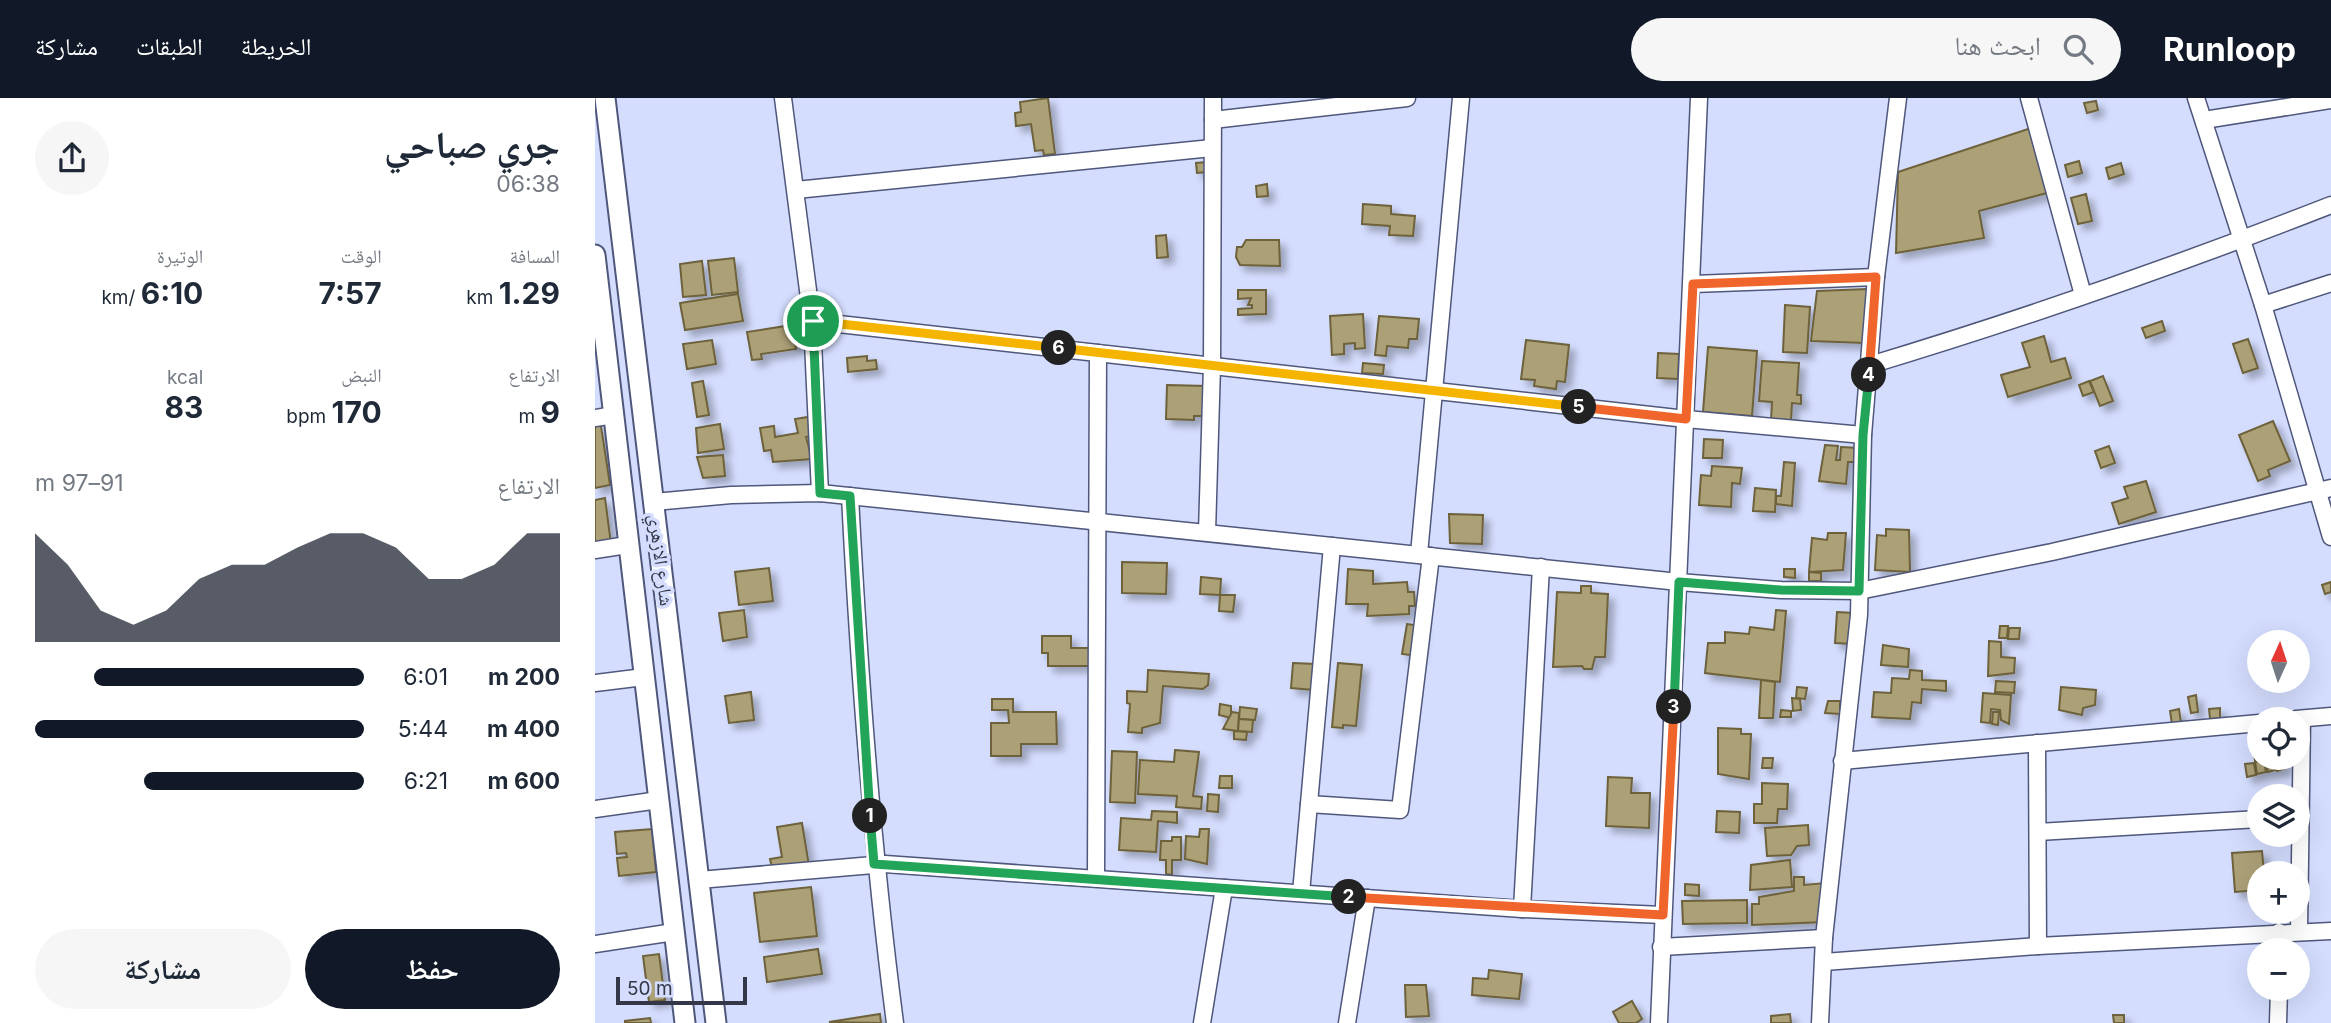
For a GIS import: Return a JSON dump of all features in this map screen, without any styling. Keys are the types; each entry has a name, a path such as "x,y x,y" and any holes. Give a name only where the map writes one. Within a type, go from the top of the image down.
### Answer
{"street":[{"name":"شارع الازهري","path":"605,98 716,1023"},
{"path":"783,98 813,321 820,493"},
{"path":"1207,532 1212,366 1213,98"},
{"path":"1213,120 1407,98"},
{"path":"1309,804 1400,810 1425,555 1435,390 1461,98"},
{"path":"1658,1023 1693,284 1699,98"},
{"path":"1821,1023 1824,938 1859,591 1863,435 1876,277 1898,98"},
{"path":"2029,98 2083,295"},
{"path":"2196,98 2240,241 2325,490 2331,537"},
{"path":"2204,120 2331,100"},
{"path":"796,190 1212,148"},
{"path":"1870,365 1979,332 2240,241 2331,205"},
{"name":"شارع الازهري","path":"595,255 605,416 627,545 685,1023"},
{"path":"1693,284 1876,277"},
{"path":"2263,305 2331,283"},
{"path":"813,321 1686,419 1863,435"},
{"path":"1096,877 1098,353"},
{"path":"654,502 756,494 820,493 1679,582 1794,591 1859,591 2325,490"},
{"path":"850,496 859,677 874,864 895,1023"},
{"path":"595,550 627,545"},
{"path":"1301,893 1332,546"},
{"path":"1522,909 1541,568"},
{"path":"595,683 644,677"},
{"path":"2310,718 2331,716"},
{"path":"1842,761 2247,724"},
{"path":"2037,743 2038,946"},
{"path":"595,809 659,800"},
{"path":"2038,832 2247,820"},
{"path":"2299,847 2299,931"},
{"path":"699,880 874,864 1096,877 1522,909 1663,915"},
{"path":"1202,1023 1224,888"},
{"path":"1347,1023 1367,898"},
{"path":"1824,962 2038,946 2331,931"},
{"path":"595,944 674,932"},
{"path":"2279,932 2279,938"},
{"path":"1661,947 1824,938"},
{"path":"2278,1023 2279,1001"}],"building":[{"path":"1048,98 1055,154 1044,155 1043,150 1035,151 1031,124 1016,126 1015,113 1021,112 1020,102"},
{"path":"2096,101 2098,110 2087,113 2084,103"},
{"path":"2031,128 2047,193 1979,211 1984,238 1896,253 1898,172"},
{"path":"2079,161 2082,173 2068,177 2065,165"},
{"path":"1206,162 1207,172 1197,173 1196,163"},
{"path":"2121,163 2124,174 2109,179 2106,168"},
{"path":"1267,184 1268,196 1257,197 1256,186"},
{"path":"2086,194 2092,221 2078,224 2071,198"},
{"path":"1363,204 1391,206 1391,214 1415,216 1413,236 1389,235 1390,226 1362,224"},
{"path":"1166,235 1168,257 1157,258 1156,236"},
{"path":"1246,240 1279,240 1280,266 1240,265 1236,257 1237,247 1242,247"},
{"path":"734,258 738,292 712,295 708,261"},
{"path":"702,261 706,295 683,297 680,264"},
{"path":"1867,289 1865,343 1811,341 1817,291"},
{"path":"1238,290 1266,290 1266,314 1238,315 1238,309 1252,308 1252,305 1248,305 1251,298 1238,299"},
{"path":"738,294 743,321 685,330 680,303"},
{"path":"1785,305 1810,307 1807,353 1783,352"},
{"path":"1363,314 1365,348 1355,349 1355,343 1344,344 1344,354 1332,355 1330,316"},
{"path":"1379,316 1419,319 1417,339 1409,339 1408,348 1387,346 1386,356 1375,355"},
{"path":"2162,321 2165,331 2146,338 2142,328"},
{"path":"792,325 796,349 761,354 762,359 752,360 747,332"},
{"path":"2044,336 2051,362 2065,358 2071,378 2008,397 2001,375 2030,367 2022,343"},
{"path":"2248,339 2258,368 2243,373 2233,344"},
{"path":"712,340 716,364 687,369 683,344"},
{"path":"1526,340 1569,345 1565,382 1557,381 1556,389 1534,386 1535,380 1521,379"},
{"path":"1708,347 1757,351 1752,416 1703,412"},
{"path":"1658,353 1679,354 1678,379 1657,378"},
{"path":"867,356 867,361 876,360 877,369 848,372 847,358"},
{"path":"1762,361 1799,363 1797,395 1801,395 1801,404 1792,403 1791,421 1771,420 1772,402 1759,401"},
{"path":"1363,363 1384,365 1383,374 1362,373"},
{"path":"2103,376 2113,401 2100,406 2090,381"},
{"path":"703,381 709,415 697,417 692,383"},
{"path":"2089,381 2094,392 2083,396 2079,385"},
{"path":"1167,385 1207,386 1207,416 1194,416 1194,420 1166,419"},
{"path":"808,417 811,436 806,437 812,459 773,462 771,450 764,451 760,428 774,426 775,437 798,433 795,419"},
{"path":"2273,421 2290,461 2268,470 2270,476 2258,481 2239,435"},
{"path":"720,424 724,449 698,453 696,428"},
{"path":"595,426 601,426 610,485 595,488"},
{"path":"1704,439 1723,440 1722,458 1703,458"},
{"path":"1825,445 1838,446 1836,460 1840,460 1841,447 1859,448 1857,462 1848,462 1846,484 1819,481"},
{"path":"2109,446 2115,463 2101,468 2095,451"},
{"path":"723,455 725,476 703,478 697,457"},
{"path":"1784,462 1795,463 1792,506 1776,504 1776,496 1781,496"},
{"path":"1712,466 1742,468 1740,484 1732,483 1731,507 1699,505 1701,475 1711,476"},
{"path":"2146,481 2156,512 2119,524 2112,503 2128,498 2124,487"},
{"path":"1755,488 1776,490 1775,512 1753,511"},
{"path":"605,498 611,544 595,546 595,500"},
{"path":"1449,514 1483,515 1482,544 1450,543"},
{"path":"1886,529 1909,530 1910,572 1875,570 1877,535 1886,536"},
{"path":"1828,533 1846,533 1843,570 1809,572 1812,538 1827,540"},
{"path":"1122,562 1167,563 1166,594 1122,593"},
{"path":"769,568 773,601 739,605 735,572"},
{"path":"1348,569 1373,571 1373,584 1407,582 1408,592 1414,592 1415,606 1409,606 1409,614 1367,616 1368,604 1346,604"},
{"path":"1784,569 1795,569 1795,578 1784,577"},
{"path":"1809,572 1821,573 1821,581 1809,581"},
{"path":"1201,577 1221,579 1220,595 1200,594"},
{"path":"2331,582 2331,592 2325,594 2322,585"},
{"path":"1581,586 1591,586 1591,593 1608,594 1605,657 1595,657 1592,669 1584,669 1582,666 1553,667 1557,592 1581,593"},
{"path":"1220,595 1235,595 1233,612 1219,611"},
{"path":"744,610 747,637 723,641 719,613"},
{"path":"1776,610 1786,611 1780,682 1705,673 1708,643 1725,643 1725,632 1749,634 1750,627 1774,630"},
{"path":"1837,612 1854,613 1852,644 1835,643"},
{"path":"1407,624 1421,626 1417,656 1402,654"},
{"path":"2000,626 2008,626 2007,638 1999,638"},
{"path":"2009,628 2020,628 2019,639 2008,639"},
{"path":"1042,636 1071,636 1071,648 1095,648 1095,666 1048,666 1048,653 1042,653"},
{"path":"1989,641 2001,642 2001,657 2015,658 2014,673 1988,676"},
{"path":"1883,645 1909,649 1908,667 1881,665"},
{"path":"1293,663 1316,664 1314,690 1291,688"},
{"path":"1338,663 1362,665 1356,726 1332,727"},
{"path":"1148,670 1209,674 1208,685 1203,689 1163,686 1160,723 1142,728 1142,733 1128,732 1130,704 1127,703 1127,691 1147,692"},
{"path":"1910,670 1922,671 1922,680 1946,681 1946,691 1922,689 1921,703 1912,702 1910,719 1872,717 1874,692 1891,693 1892,678 1909,679"},
{"path":"1761,680 1775,682 1773,718 1759,718"},
{"path":"1996,681 2015,682 2014,693 1995,692"},
{"path":"1797,687 1807,688 1805,699 1796,698"},
{"path":"2061,687 2096,690 2095,705 2083,708 2082,715 2059,710"},
{"path":"751,692 754,720 729,723 725,696"},
{"path":"1983,693 2011,695 2009,724 2001,720 2000,710 1991,709 1990,723 1981,722"},
{"path":"2196,695 2198,712 2191,713 2188,697"},
{"path":"1792,698 1800,699 1801,710 1793,711"},
{"path":"992,699 1013,699 1013,712 1056,712 1057,744 1021,744 1021,756 991,756 991,723 1009,723 1008,710 992,710"},
{"path":"1828,701 1840,701 1840,714 1825,713"},
{"path":"1220,704 1231,706 1231,718 1219,715"},
{"path":"1240,707 1257,709 1255,720 1239,719"},
{"path":"2220,708 2220,718 2210,719 2209,709"},
{"path":"2179,709 2181,723 2172,724 2170,711"},
{"path":"1781,710 1791,711 1791,717 1780,717"},
{"path":"1232,712 1239,713 1238,731 1223,729"},
{"path":"1993,712 1999,712 1998,725 1992,724"},
{"path":"1239,719 1253,720 1252,732 1238,731"},
{"path":"1718,728 1741,729 1741,734 1751,734 1749,779 1718,774"},
{"path":"1234,731 1247,732 1246,740 1234,739"},
{"path":"1175,750 1199,752 1193,796 1202,797 1201,809 1176,807 1177,796 1138,794 1140,760 1174,762"},
{"path":"1112,751 1137,752 1135,803 1110,802"},
{"path":"1763,758 1773,758 1772,768 1762,768"},
{"path":"2245,764 2247,770 2255,770 2256,775 2247,777"},
{"path":"1220,776 1232,776 1232,788 1219,788"},
{"path":"1608,777 1632,778 1631,793 1650,793 1649,828 1606,826"},
{"path":"1762,783 1788,784 1787,809 1778,809 1777,823 1754,823 1754,804 1762,804"},
{"path":"1208,794 1219,795 1218,812 1207,811"},
{"path":"1152,811 1177,812 1177,823 1158,821 1156,852 1119,850 1121,818 1151,820"},
{"path":"1717,811 1740,812 1739,833 1716,832"},
{"path":"802,823 809,866 773,872 770,859 782,857 777,827"},
{"path":"1808,825 1809,845 1797,846 1791,855 1767,856 1765,828"},
{"path":"652,829 656,872 619,876 617,858 627,857 626,853 617,854 615,832"},
{"path":"1200,829 1209,829 1207,864 1185,859 1186,836 1199,837"},
{"path":"1172,837 1181,837 1181,860 1172,860 1172,875 1166,874 1166,860 1160,860 1161,841 1172,841"},
{"path":"2262,851 2263,861 2247,861 2247,891 2235,892 2232,853"},
{"path":"1790,860 1792,887 1750,890 1751,865"},
{"path":"1794,877 1804,877 1804,885 1825,883 1824,922 1752,925 1752,904 1759,904 1759,897 1794,891"},
{"path":"1685,884 1699,885 1699,896 1685,895"},
{"path":"811,887 817,936 760,942 754,893"},
{"path":"1747,900 1747,923 1683,924 1682,901"},
{"path":"818,949 822,974 767,982 764,957"},
{"path":"659,954 665,1000 649,1002 643,956"},
{"path":"1489,970 1522,974 1519,999 1472,995 1473,978 1488,979"},
{"path":"1405,985 1426,985 1429,1016 1406,1017"},
{"path":"1632,1001 1642,1019 1636,1023 1619,1023 1613,1012"},
{"path":"880,1014 881,1023 829,1022"},
{"path":"1790,1014 1791,1023 1771,1023 1771,1016"},
{"path":"2113,1015 2124,1015 2124,1023 2114,1023"},
{"path":"650,1018 651,1023 625,1023 625,1021"}],"route":[{"path":"1876,277 1863,435 1859,591 1833,593 1679,582 1663,915 1522,909 1096,877 874,864 859,677 850,496 820,493 813,321 1686,419 1693,284 1876,277"}]}
